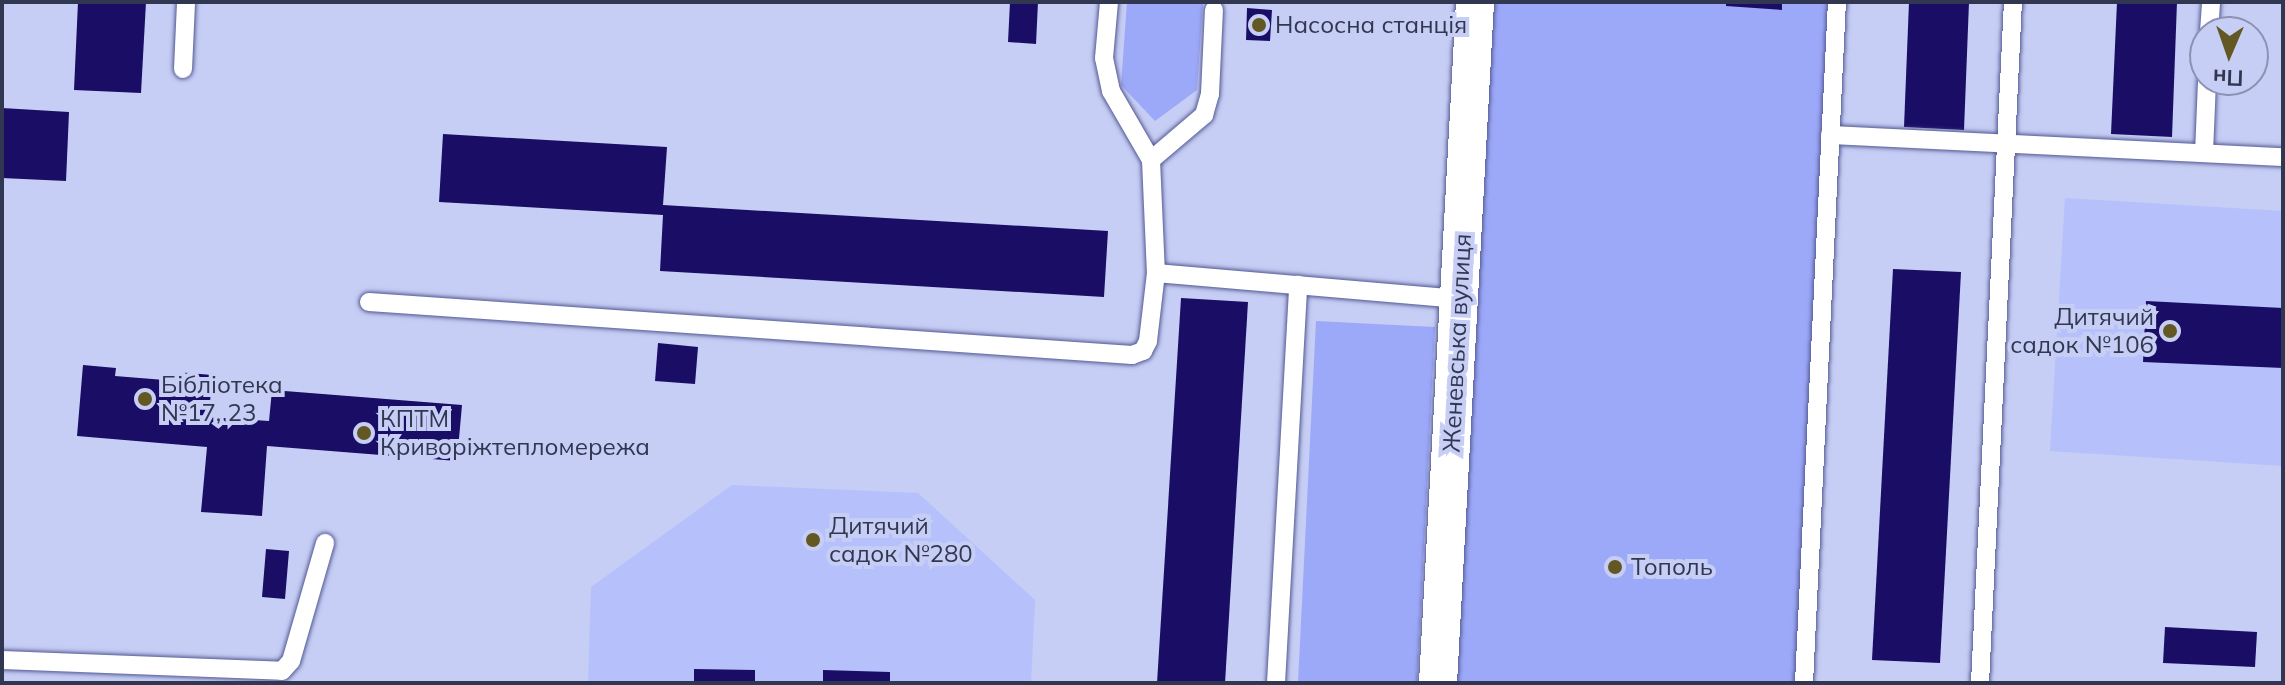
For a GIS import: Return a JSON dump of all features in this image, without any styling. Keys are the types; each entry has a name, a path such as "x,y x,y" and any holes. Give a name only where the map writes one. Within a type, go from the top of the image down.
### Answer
{"street":[{"name":"Женевська вулиця","path":"1438,683 1475,2"}],"lane":[{"path":"183,69 186,2"},
{"path":"369,302 1132,355 1143,351 1148,341 1156,273 1151,160 1111,91 1104,58 1109,2"},
{"path":"1804,683 1837,2"},
{"path":"1980,683 2013,2"},
{"path":"1151,160 1204,115 1210,94 1214,10"},
{"path":"2204,153 2206,96"},
{"path":"1830,135 2283,157"},
{"path":"1156,273 1459,299"},
{"path":"1276,683 1298,285"},
{"path":"2,660 265,678 282,671 291,661 325,543"}],"shaded area":[{"path":"1127,2 1203,2 1197,90 1155,121 1121,85"},
{"path":"1475,2 1837,2 1804,683 1438,683"},
{"name":"Дитячий садок №106","path":"2065,198 2283,211 2283,466 2050,451"},
{"path":"1316,321 1435,327 1417,683 1298,683"},
{"name":"Дитячий садок №280","path":"732,485 918,493 1035,600 1031,683 588,683 591,587"}],"building":[{"path":"78,2 146,2 141,93 74,90"},
{"path":"1010,2 1038,2 1036,44 1008,42"},
{"path":"1726,2 1782,2 1782,10 1726,6"},
{"path":"1909,2 1969,2 1964,130 1904,127"},
{"path":"2117,2 2177,2 2172,137 2111,134"},
{"name":"Насосна станція","path":"1247,8 1272,10 1270,41 1246,40"},
{"path":"2,108 69,112 66,181 2,178"},
{"path":"443,134 667,147 663,205 1108,231 1104,297 660,271 663,215 439,202"},
{"path":"1893,269 1961,272 1940,663 1872,660"},
{"path":"1181,298 1248,302 1225,683 1157,683"},
{"path":"2146,301 2283,308 2283,368 2143,362"},
{"path":"658,343 698,347 695,384 655,381"},
{"path":"83,365 116,368 115,376 177,381 177,372 212,375 209,417 269,421 272,390 462,405 457,461 267,446 262,516 201,512 207,447 77,436"},
{"path":"266,549 289,551 285,599 262,597"},
{"path":"2165,627 2257,632 2255,667 2163,663"},
{"path":"694,669 755,670 755,683 694,683"},
{"path":"823,670 890,672 890,683 823,683"}],"place":[{"name":"Насосна станція","path":"1259,25"},
{"name":"Дитячий садок №106","path":"2170,331"},
{"name":"Бібліотека №17, 23","path":"145,399"},
{"name":"КПТМ Криворіжтепломережа","path":"364,433"},
{"name":"Дитячий садок №280","path":"813,540"},
{"name":"Тополь","path":"1615,567"}]}
